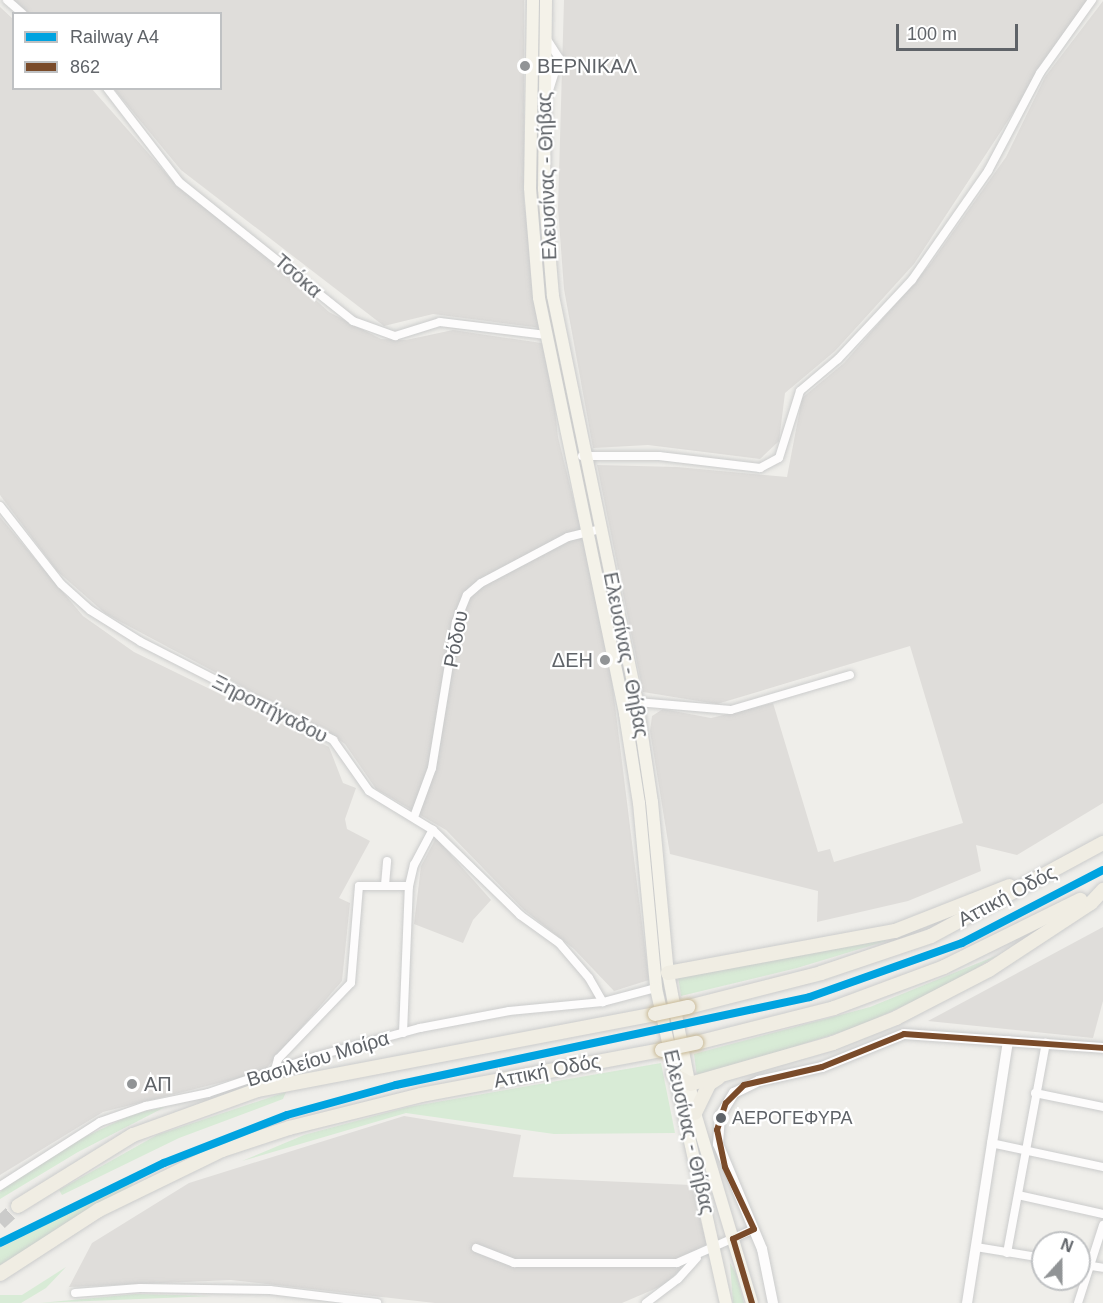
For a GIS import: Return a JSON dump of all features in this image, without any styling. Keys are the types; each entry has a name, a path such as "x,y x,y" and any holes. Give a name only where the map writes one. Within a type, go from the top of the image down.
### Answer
{"highway":[{"name":"Αττική Οδός","path":"18,1206 133,1136 257,1090 655,1014 821,973 931,936 1047,876 1103,843"},
{"path":"668,973 895,931 1024,880 1047,876"},
{"path":"673,1074 690,1084 718,1077 833,1043 926,1004 1041,936 1103,889"},
{"name":"Αττική Οδός","path":"0,1274 159,1178 278,1131 421,1095 696,1043 834,1008 944,967 1103,889"},
{"path":"695,1113 709,1084 718,1077"}],"main road":[{"name":"Ελευσίνας - Θήβας","path":"533,0 531,204 546,335 634,770 656,988 673,1074 717,1247 726,1303"},
{"name":"Ελευσίνας - Θήβας","path":"546,0 544,102 549,264 584,455 637,702 652,802 668,973 695,1113 752,1303"},
{"path":"656,988 668,973"}],"street":[{"path":"7,0 21,12"},
{"path":"571,457 584,455 659,456 760,468 779,458 800,392 838,359 912,280 990,169 1040,73 1092,0"},
{"name":"Τσόκα","path":"109,90 179,182 353,321 395,336 440,322 546,335"},
{"name":"Ξηροπήγαδου","path":"0,506 61,584 90,610 149,646 333,740 369,791 433,830 520,915 559,943 589,978 603,1002"},
{"name":"Ρόδου","path":"414,817 432,768 456,622 467,595 505,570 587,531 600,529"},
{"path":"637,702 731,710 850,675"},
{"path":"403,1033 409,886 433,830"},
{"path":"385,885 387,861"},
{"path":"274,1073 284,1053 350,987 359,886 409,886"},
{"name":"Βασιλείου Μοίρα","path":"0,1186 100,1122 274,1073 317,1056 485,1014 603,1002 656,988"},
{"path":"773,1303 754,1229 725,1167 717,1130 726,1103 744,1085 822,1067 904,1034 1103,1048"},
{"path":"968,1303 1008,1041"},
{"path":"1007,1253 1035,1093 1046,1044"},
{"path":"1035,1093 1103,1107"},
{"path":"991,1143 1103,1167"},
{"path":"1018,1195 1103,1214"},
{"path":"1091,1259 1103,1225"},
{"path":"477,1248 514,1263 678,1263 698,1257 754,1229"},
{"path":"976,1247 1031,1256"},
{"path":"646,1303 678,1279 698,1257"},
{"path":"75,1293 140,1288 270,1290 377,1303"}],"shaded area":[{"path":"11,0 524,0 524,202 542,328 433,314 384,326 181,170 115,90 222,90 222,12 26,12"},
{"path":"564,0 1087,0 914,264 835,351 785,393 779,441 760,459 648,445 593,448 564,289 558,208"},
{"path":"1103,1 1103,803 1017,855 976,845 981,871 908,901 817,922 818,891 670,854 650,731 652,716 663,709 711,718 773,703 818,852 830,849 834,862 963,823 910,646 717,704 643,692 597,465 677,467 787,477 802,398 844,363 931,263 1006,157 1045,77"},
{"path":"0,7 12,18 12,90 93,90 178,187 265,254 329,312 381,339 406,340 453,330 548,344 558,437 578,518 598,568 649,980 614,991 574,949 524,910 446,830 376,789 345,744 331,734 106,614 57,571 0,495"},
{"path":"0,517 83,616 134,652 329,747 343,783 356,788 345,819 347,829 370,841 339,898 350,903 342,981 263,1072 103,1112 0,1175"},
{"path":"436,838 491,900 473,920 463,943 414,924 421,866"},
{"path":"1103,927 1103,1001 1093,1038 928,1021"},
{"path":"404,1116 521,1135 513,1177 691,1185 707,1244 685,1257 680,1270 664,1285 622,1303 435,1303 231,1280 69,1287 92,1243 189,1183"}],"green space":[{"path":"885,937 886,941 797,968 681,996 678,976"},
{"path":"998,955 945,987 857,1027 697,1077 694,1054 870,1007"},
{"path":"661,1063 675,1133 554,1134 406,1113 242,1161 304,1135 408,1107"},
{"path":"286,1092 283,1099 179,1138 62,1195 59,1190 157,1135"},
{"path":"165,1107 78,1152 0,1199 0,1192 10,1183 68,1145 133,1114"},
{"path":"136,1179 132,1185 0,1265 0,1248"},
{"path":"730,1263 736,1273 744,1303 733,1303"},
{"path":"66,1267 46,1288 21,1303 0,1303 0,1295 22,1295"},
{"path":"136,1294 213,1296 40,1303 61,1301"}],"tunnel":[{"path":"0,1223 18,1206"}],"rail line":[{"name":"A4","path":"0,1243 164,1163 287,1115 396,1085 810,997 962,943 1103,870"}],"transit line":[{"name":"862","path":"752,1303 733,1239 754,1229 725,1167 717,1130 726,1103 744,1085 822,1067 904,1034 1103,1048"}],"place":[{"name":"ΒΕΡΝΙΚΑΛ","path":"525,66"},
{"name":"ΔΕΗ","path":"605,660"},
{"name":"ΑΠ","path":"132,1084"},
{"name":"ΑΕΡΟΓΕΦΥΡΑ","path":"721,1118"}]}
